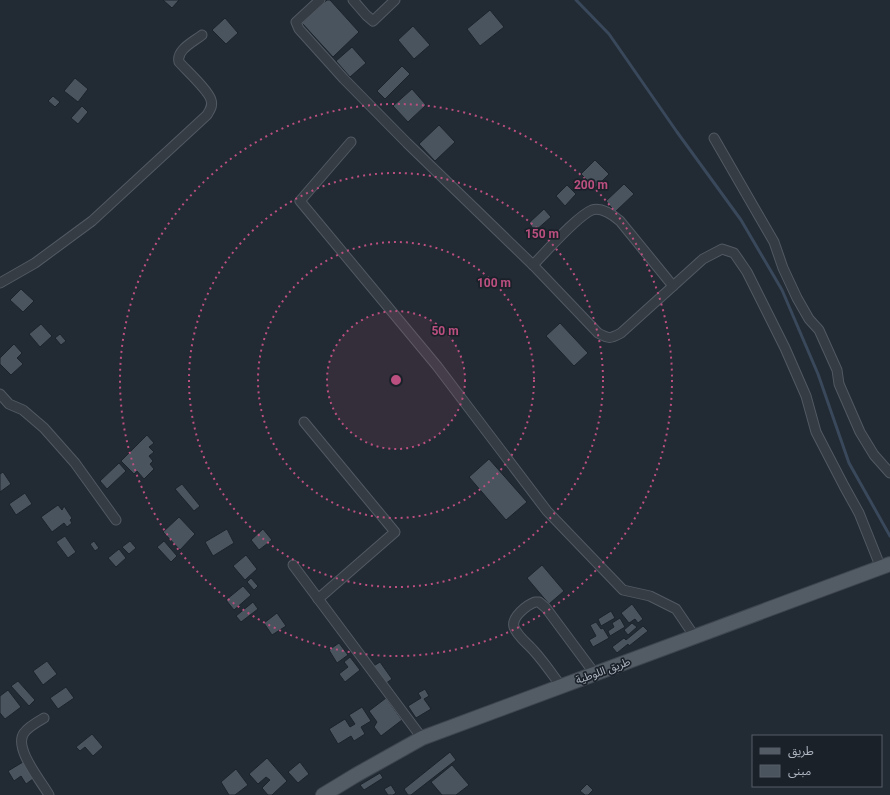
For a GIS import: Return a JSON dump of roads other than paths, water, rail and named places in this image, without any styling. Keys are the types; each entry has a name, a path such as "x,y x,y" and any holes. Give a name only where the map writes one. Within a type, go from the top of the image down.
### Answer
{"main road":[{"name":"طريق اللوطية","path":"324,795 422,738 885,566"}],"street":[{"path":"320,0 296,22 299,30 344,79 407,143 534,265 598,333 608,338 621,333 703,259 722,250 734,253 747,272 785,348 806,396 816,432 860,513 885,566"},
{"path":"354,0 366,16 373,21 395,0"},
{"path":"0,283 35,263 92,221 207,115 212,107 212,100 205,90 179,62 178,58 179,53 202,35"},
{"path":"714,138 774,242 783,268 797,298 809,319 819,330 837,370 839,384 860,432 874,454 890,473"},
{"path":"351,142 300,201 437,366 547,511 623,590 650,596 676,609 695,636"},
{"path":"534,265 580,218 592,210 598,210 614,215 620,221 673,286"},
{"path":"0,394 9,404 23,410 44,428 75,462 116,520"},
{"path":"304,422 395,532 318,599"},
{"path":"293,565 422,738"},
{"path":"561,686 534,650 519,635 514,627 514,622 517,615 535,602 539,602 546,608 595,674"},
{"path":"44,718 24,733 21,743 27,759 49,795"}],"waterway":[{"path":"576,0 609,34 677,132 741,220 782,290 818,374 849,463 890,536"}]}
